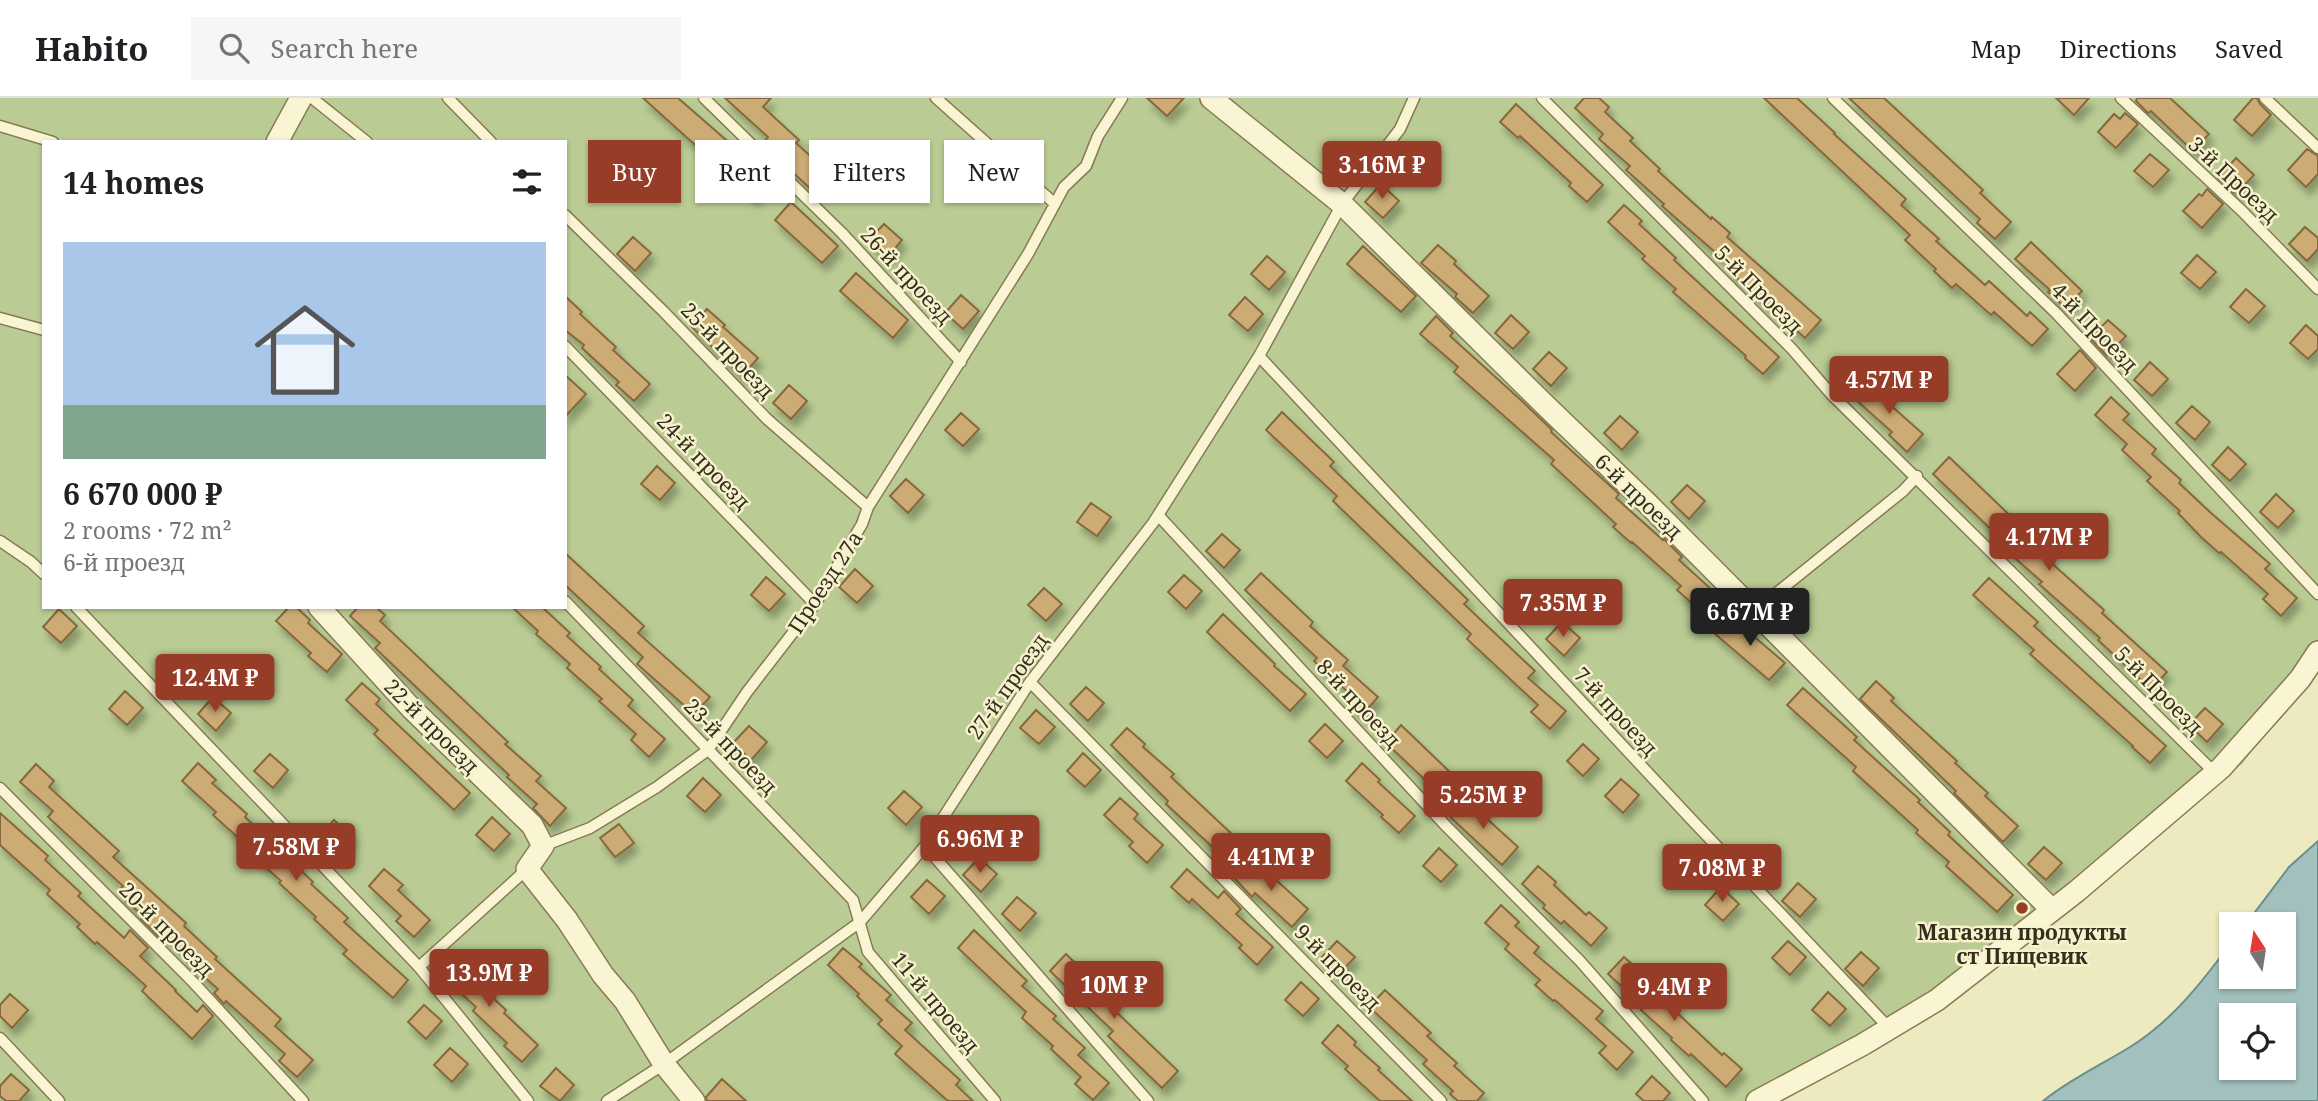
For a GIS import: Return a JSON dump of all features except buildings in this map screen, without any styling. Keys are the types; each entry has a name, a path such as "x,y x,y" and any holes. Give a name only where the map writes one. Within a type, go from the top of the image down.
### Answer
{"street":[{"path":"278,140 300,98"},
{"name":"6-й проезд","path":"1212,98 1342,204 1648,504 2052,910"},
{"name":"22-й проезд","path":"321,609 411,708 532,825 543,846"},
{"path":"1757,1101 1890,1029 1937,1000 2052,910 2216,774 2300,679 2318,652"},
{"path":"543,846 527,869 567,920 603,975 625,1001 664,1064 694,1101"}],"lane":[{"path":"313,98 365,140"},
{"path":"448,98 489,140"},
{"name":"26-й проезд","path":"704,98 842,233 961,362"},
{"path":"936,98 1054,203"},
{"name":"Проезд 27а","path":"543,846 590,828 657,787 708,750 747,692 815,604 862,524 868,507 1028,254 1064,187 1086,166 1098,136 1122,98"},
{"name":"27-й проезд","path":"607,1101 664,1064 860,922 925,846 1030,682 1158,515 1259,356 1342,204 1400,129 1413,98"},
{"name":"5-й Проезд","path":"1542,98 1792,349 1831,394 2216,774"},
{"name":"4-й Проезд","path":"1833,98 2057,314 2318,594"},
{"name":"3-й Проезд","path":"2121,98 2242,211 2318,289"},
{"path":"2265,98 2318,148"},
{"path":"0,126 46,140"},
{"name":"25-й проезд","path":"567,217 767,419 868,507"},
{"path":"0,318 42,329"},
{"name":"24-й проезд","path":"567,348 815,604"},
{"name":"7-й проезд","path":"1259,356 1890,1029"},
{"path":"1753,612 1903,491 1917,476"},
{"name":"8-й проезд","path":"1158,515 1447,827 1580,961 1703,1101"},
{"path":"0,541 42,572"},
{"name":"23-й проезд","path":"567,603 853,900 860,922"},
{"path":"78,609 419,967 528,1101"},
{"name":"9-й проезд","path":"1030,682 1441,1101"},
{"name":"20-й проезд","path":"0,788 193,982 303,1101"},
{"path":"925,846 1148,1101"},
{"path":"419,967 527,869"},
{"name":"11-й проезд","path":"860,922 868,952 995,1101"},
{"path":"0,1038 59,1101"}],"green space":[{"path":"0,98 2318,98 2318,663 2242,764 1931,1009 1778,1101 0,1101"}],"water":[{"path":"2318,841 2318,1101 2043,1101 2145,1037 2173,1013 2219,958 2219,989 2296,989 2296,912 2255,912 2289,867"}],"place":[{"name":"Магазин продукты ст Пищевик","path":"2022,908"}]}
